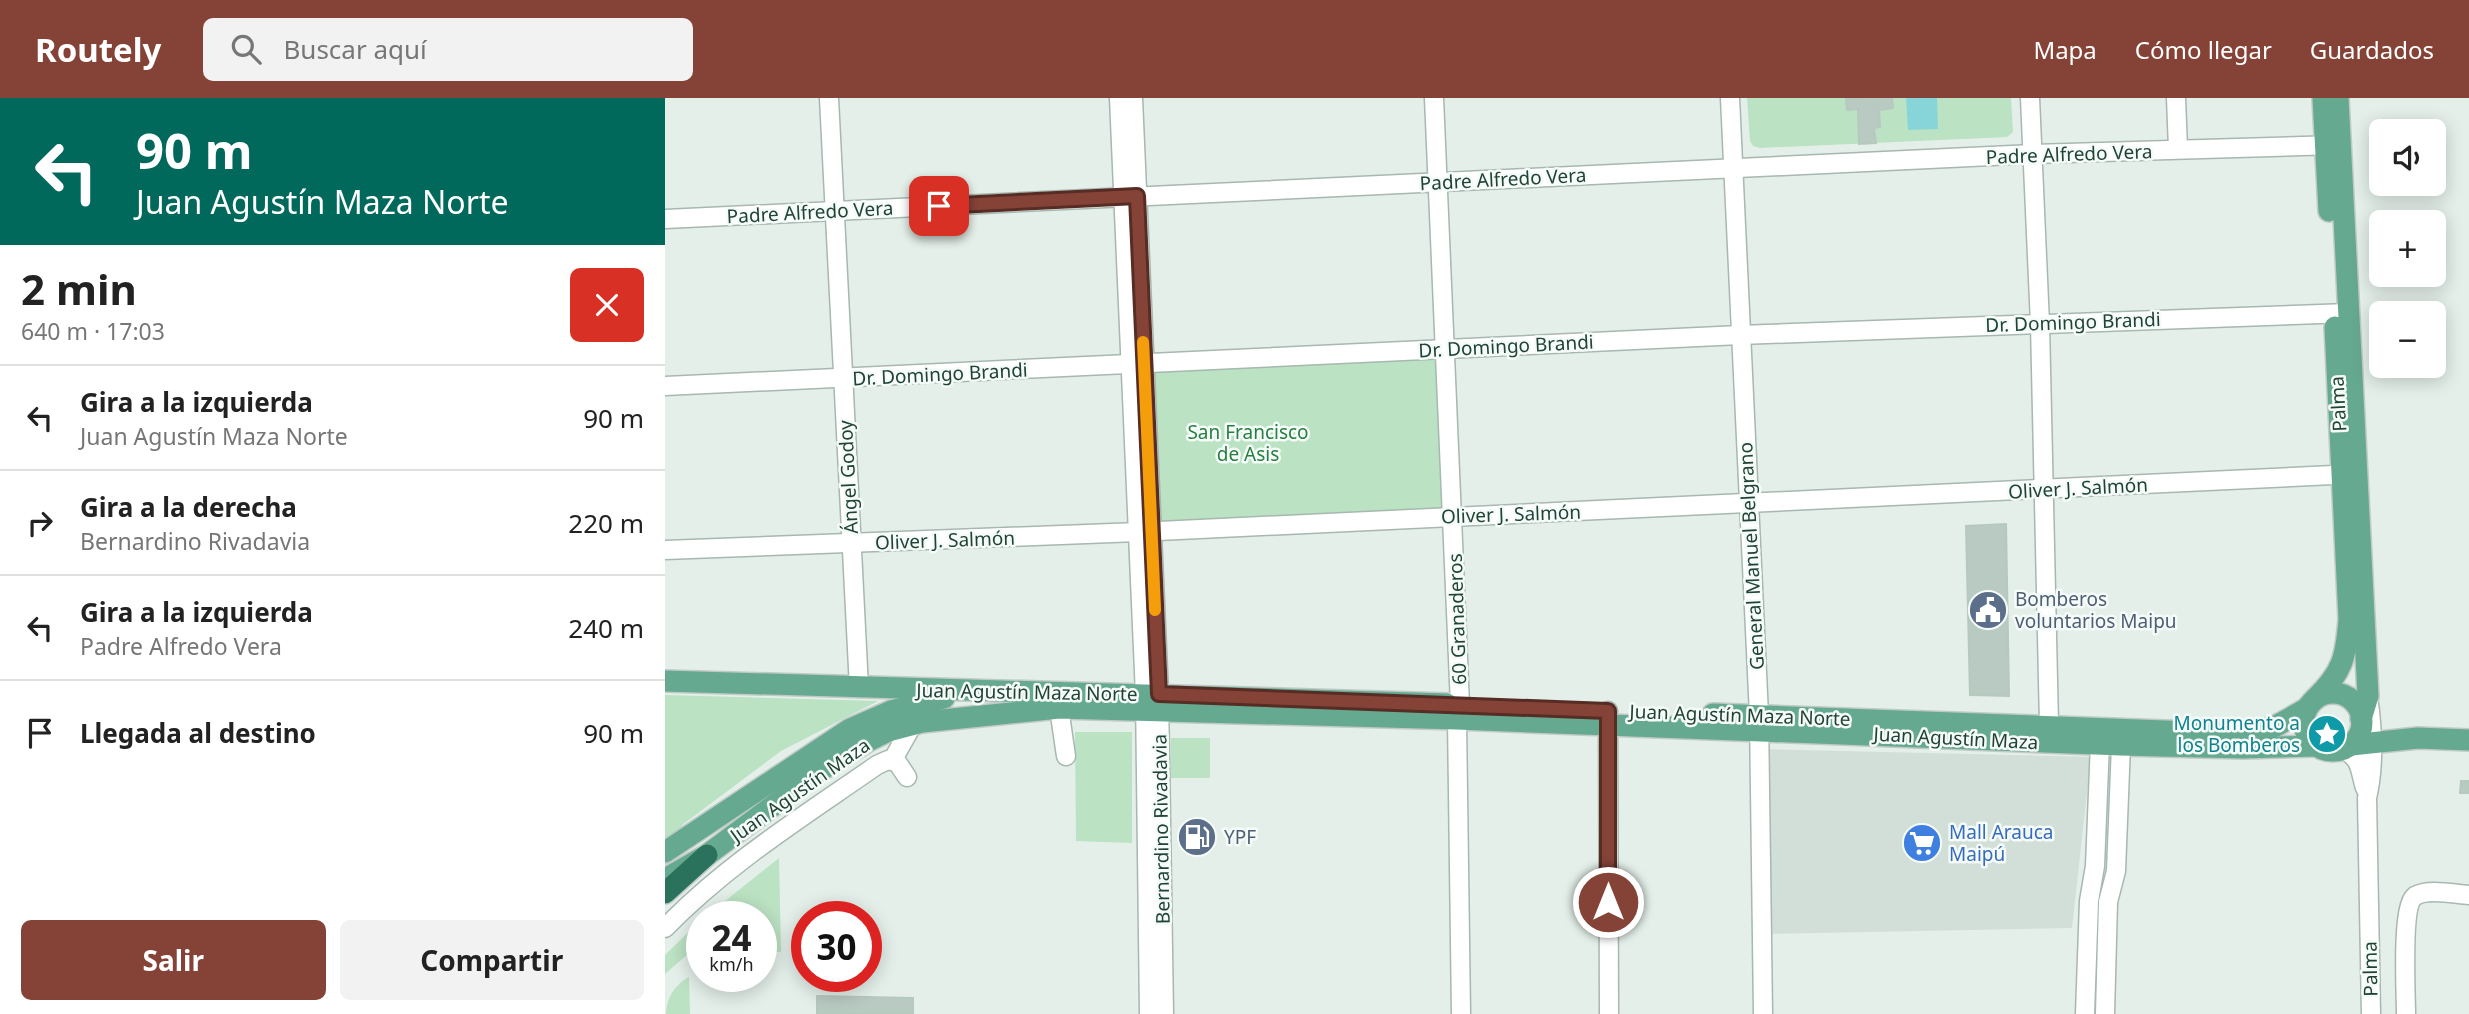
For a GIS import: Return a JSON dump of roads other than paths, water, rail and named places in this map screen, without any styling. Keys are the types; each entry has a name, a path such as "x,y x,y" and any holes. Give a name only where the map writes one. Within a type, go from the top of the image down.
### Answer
{"highway":[{"path":"665,893 707,855"}],"main road":[{"name":"Palma","path":"2323,98 2333,145"},
{"name":"Palma","path":"2338,98 2333,145 2341,313 2350,475 2368,696 2362,738"},
{"name":"Palma","path":"2311,704 2340,671 2346,653 2349,618 2350,475"},
{"name":"Juan Agustín Maza Norte","path":"665,681 1009,692 1152,702 1608,718 1759,723 2049,725 2245,734 2276,726 2311,704"},
{"name":"Juan Agustín Maza","path":"665,852 850,729 891,711 936,699 1009,692"},
{"path":"2362,738 2354,703 2340,694 2322,694 2311,704 2304,719 2304,729 2309,739 2325,750 2362,738 2469,740"},
{"name":"Juan Agustín Maza","path":"665,879 707,855 818,772 868,741 913,724 1059,708 1152,702"},
{"name":"Juan Agustín Maza","path":"1759,723 2121,745 2243,748 2316,746"}],"street":[{"name":"Ángel Godoy","path":"829,98 859,688"},
{"name":"Bernardino Rivadavia","path":"1119,98 1130,197 1152,702 1154,879 1149,1014"},
{"name":"Bernardino Rivadavia","path":"1130,197 1133,98"},
{"name":"60 Granaderos","path":"1434,98 1459,712 1461,1014"},
{"name":"General Manuel Belgrano","path":"1730,98 1759,723 1763,1014"},
{"path":"2031,98 2040,324 2049,725"},
{"path":"2176,98 2178,149"},
{"name":"Padre Alfredo Vera","path":"665,219 2033,155 2333,145"},
{"name":"Dr. Domingo Brandi","path":"665,386 1740,335 2341,313"},
{"name":"Oliver J. Salmón","path":"665,550 1145,532 2350,475"},
{"path":"1059,708 1066,756"},
{"path":"1608,718 1609,1014"},
{"path":"892,761 913,724"},
{"name":"Palma","path":"2362,738 2355,757 2359,762 2367,798 2371,1014"},
{"name":"Palma","path":"2362,738 2371,781 2367,798"},
{"path":"2085,1014 2089,901 2095,866 2100,743"},
{"path":"2105,1014 2108,902 2116,871 2121,745"},
{"path":"665,928 746,857 877,765 888,760 897,762 907,777"},
{"name":"Bernardino Rivadavia","path":"1154,879 1164,1014"},
{"path":"2406,1014 2406,920 2409,902 2416,895 2424,893 2469,895"}],"water":[{"path":"1906,98 1937,98 1938,129 1908,130"}],"place":[{"name":"Bomberos voluntarios Maipu","path":"1988,610"},
{"name":"Monumento a los Bomberos","path":"2327,734"},
{"name":"YPF","path":"1197,837"},
{"name":"Mall Arauca Maipú","path":"1922,843"}],"park label":[{"name":"San Francisco de Asis","path":"1248,443"}]}
